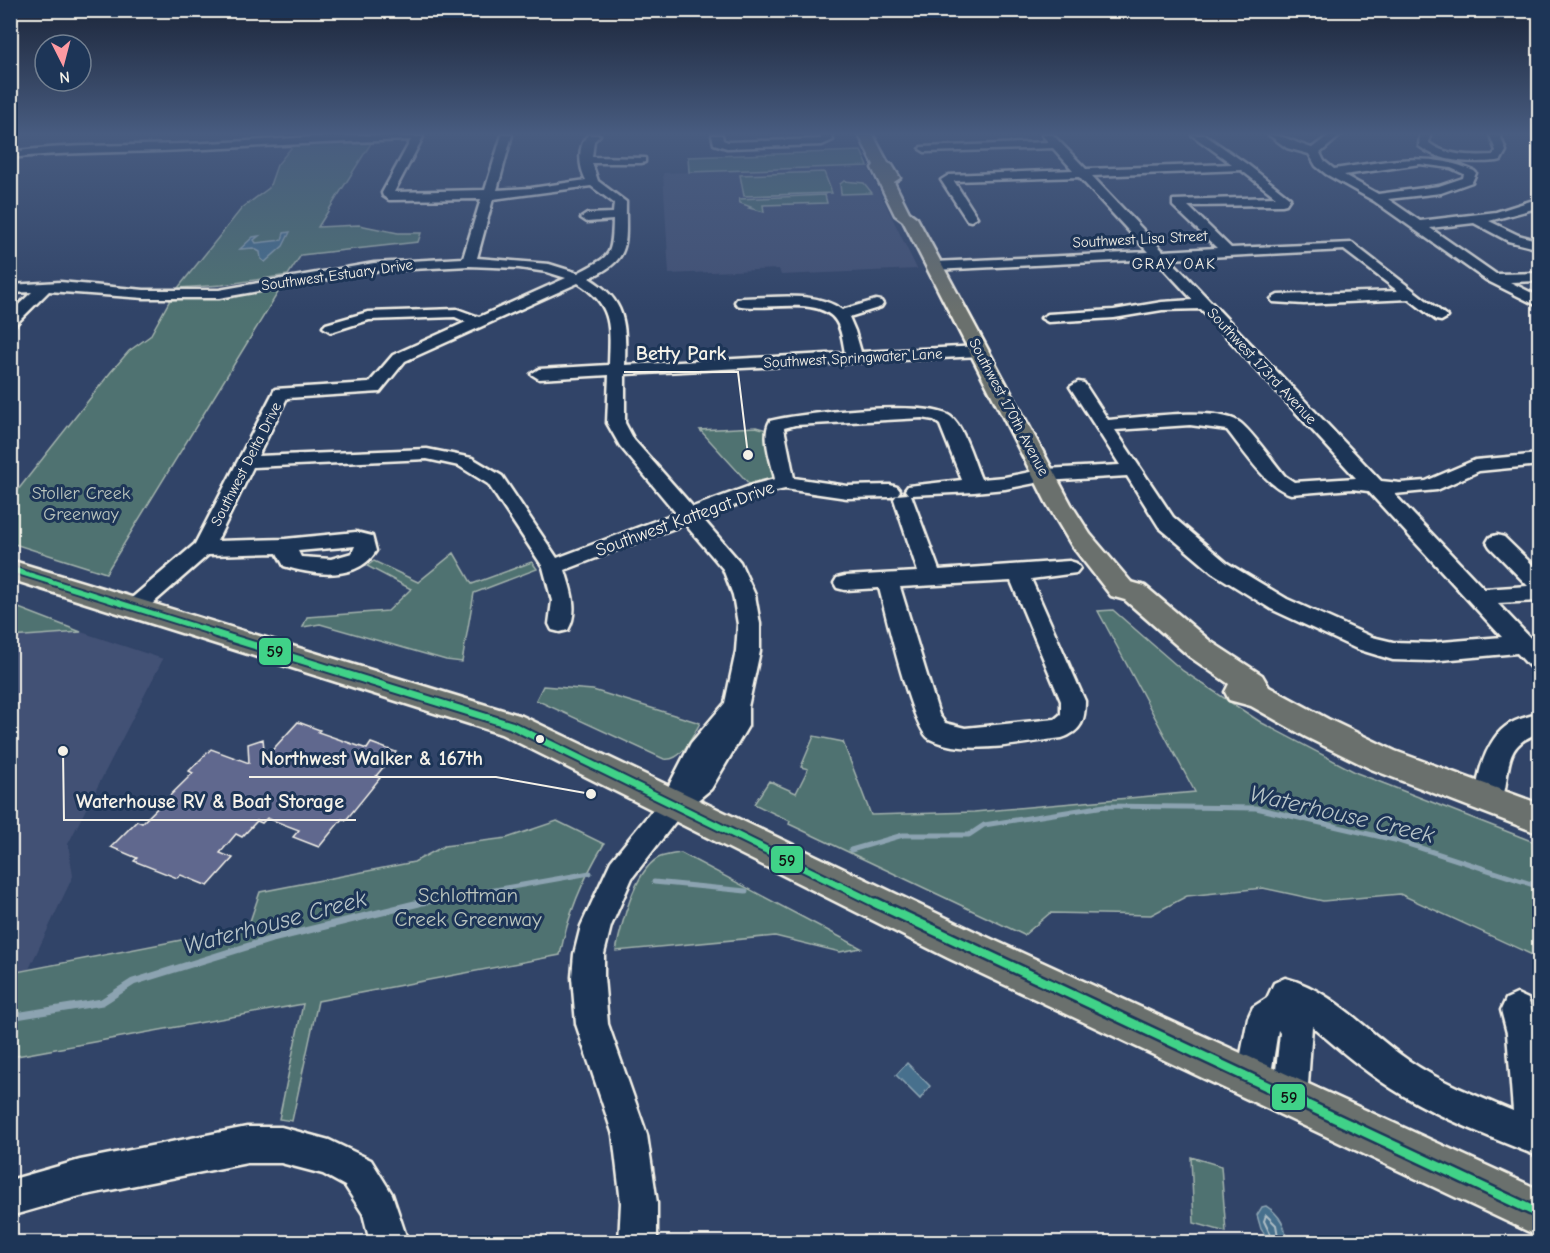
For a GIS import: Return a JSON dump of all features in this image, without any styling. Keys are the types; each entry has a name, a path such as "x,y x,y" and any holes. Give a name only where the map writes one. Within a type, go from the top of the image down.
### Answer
{"main road":[{"name":"Southwest 170th Avenue","path":"892,193 903,215 909,218 1081,540 1121,589 1120,596 1126,602 1189,656 1241,692 1258,694 1310,724 1383,760 1539,819"},
{"path":"10,569 511,725 962,945 1539,1214"}],"street":[{"path":"388,193 389,196 510,193"},
{"path":"587,218 618,216 620,202 612,193"},
{"path":"956,193 972,217"},
{"name":"Southwest 173rd Avenue","path":"1100,193 1539,663"},
{"path":"1226,250 1177,204 1282,201 1284,198 1278,193"},
{"path":"1372,193 1493,278 1539,303"},
{"path":"1379,197 1406,193"},
{"path":"470,262 489,195"},
{"path":"1419,225 1477,220 1527,208 1539,202"},
{"path":"1527,208 1539,213"},
{"name":"Southwest Delta Drive","path":"135,607 203,548 281,393 374,388 399,358 605,265 614,258 617,250 618,216"},
{"path":"1477,220 1513,238 1539,245"},
{"name":"Southwest Lisa Street","path":"934,266 1159,256 1226,250 1347,246 1412,295"},
{"name":"Southwest Estuary Drive","path":"10,289 86,287 161,295 235,291 374,267 470,262 549,268 578,278"},
{"path":"1493,278 1539,277"},
{"path":"578,278 601,292 615,310 618,325 616,423 626,442 733,567 744,595 749,624 748,651 736,707 736,726 702,781 673,806 621,870 596,926 589,954 592,1024 630,1135 639,1203 638,1242"},
{"path":"10,322 45,287"},
{"path":"1278,299 1412,295 1441,317"},
{"path":"742,302 810,303 826,307 840,315 854,357"},
{"path":"840,315 876,304"},
{"path":"1048,318 1114,314 1162,306 1204,304"},
{"path":"331,327 368,316 434,313 457,313 480,322"},
{"name":"Southwest Springwater Lane","path":"539,374 980,351"},
{"path":"1078,387 1155,508 1177,532 1220,568 1279,604 1365,643 1393,651 1430,652 1522,645"},
{"path":"784,483 775,434 776,425 794,420 922,413 939,416 948,423 974,486"},
{"path":"1104,426 1204,420 1227,422 1238,430 1278,480 1291,488 1352,483 1400,489 1430,486 1475,466 1539,459"},
{"path":"248,462 427,454 465,462 495,480 553,567 563,601 560,624"},
{"name":"Southwest Kattegat Drive","path":"553,567 691,517 762,488 784,483 847,492 903,494 1045,475 1131,470"},
{"path":"903,494 931,579"},
{"path":"1497,543 1539,585"},
{"path":"203,548 285,546"},
{"path":"845,584 1069,568"},
{"path":"888,582 928,719 937,731 965,738 1062,728 1073,717 1073,701 1018,573"},
{"path":"1478,597 1539,593"},
{"path":"1491,800 1492,774 1502,745 1511,735 1539,723"},
{"path":"1272,1089 1298,1029 1282,1007 1285,994 1300,997 1385,1064 1415,1084 1449,1102 1536,1138"},
{"path":"1517,1010 1536,1138"},
{"path":"10,1198 80,1178 248,1145 281,1145 329,1158 358,1173 379,1208 389,1242"}],"shaded area":[{"path":"664,193 880,193 917,269 781,275 779,269 669,274"},
{"path":"81,632 163,659 68,844 73,876 29,969 11,973 11,637"}],"green space":[{"path":"262,193 339,193 318,227 359,225 398,233 421,233 418,242 301,255 288,275 222,285 178,288 242,208"},
{"path":"744,193 818,193 744,196"},
{"path":"825,195 827,203 763,205 764,212 749,208 751,207 740,203 739,199"},
{"name":"Stoller Creek Greenway","path":"282,286 106,573 11,543 10,500 110,373 129,351 150,336 170,300 220,296"},
{"path":"756,427 767,430 776,478 751,486 700,430"},
{"path":"454,553 472,584 532,562 537,569 474,593 462,662 446,660 320,624 303,627 307,617 388,611 411,589 367,566 374,561 418,582"},
{"path":"11,605 81,632 11,637"},
{"path":"1113,610 1183,671 1262,723 1357,773 1539,844 1539,958 1400,894 1323,901 1263,888 1187,896 1151,915 1050,913 1024,935 789,824 790,821 754,804 769,781 796,793 808,769 801,767 814,736 843,742 871,815 974,812 1195,792 1098,611"},
{"path":"543,686 593,690 700,723 681,753 676,757 664,759 536,700"},
{"name":"Schlottman Creek Greenway","path":"557,821 604,844 577,898 567,925 560,955 318,1001 292,1121 279,1119 303,1004 11,1057 11,973 248,927 260,892 414,862 444,846 507,838"},
{"path":"681,853 861,948 840,952 775,936 616,951 630,900 642,875 658,858"},
{"path":"1191,1157 1221,1166 1226,1232 1194,1223"}],"water":[{"path":"290,232 283,246 265,262 261,259 260,252 253,248 240,249 253,237 259,236 254,240 256,243 282,240 284,233"},
{"path":"907,1063 930,1086 920,1099 896,1075"},
{"path":"1266,1206 1282,1222 1285,1242 1270,1242 1261,1229 1257,1215 1262,1207"}],"building":[{"path":"298,722 320,730 318,732 367,749 371,743 396,752 376,776 380,778 346,820 342,819 319,847 293,837 299,830 267,818 262,823 257,821 242,837 236,834 220,853 233,858 208,886 181,875 177,878 134,861 137,858 111,847 137,821 142,823 193,773 189,771 211,749 249,763 248,744 263,739 265,758"}],"waterway":[{"name":"Waterhouse Creek","path":"851,850 903,835 969,835 984,825 1105,806 1256,808 1399,841 1540,887"},
{"name":"Waterhouse Creek","path":"411,905 590,873"},
{"name":"Waterhouse Creek","path":"654,882 746,891"},
{"name":"Waterhouse Creek","path":"10,1017 102,1002 133,982 272,939 419,903"}],"transit line":[{"name":"59","path":"10,569 511,725 962,945 1540,1214"}],"place":[{"name":"Betty Park","path":"748,455"},
{"name":"Waterhouse RV & Boat Storage","path":"63,751"},
{"name":"Northwest Walker & 167th","path":"591,794"}],"district":[{"name":"GRAY OAK","path":"1174,264"}]}
